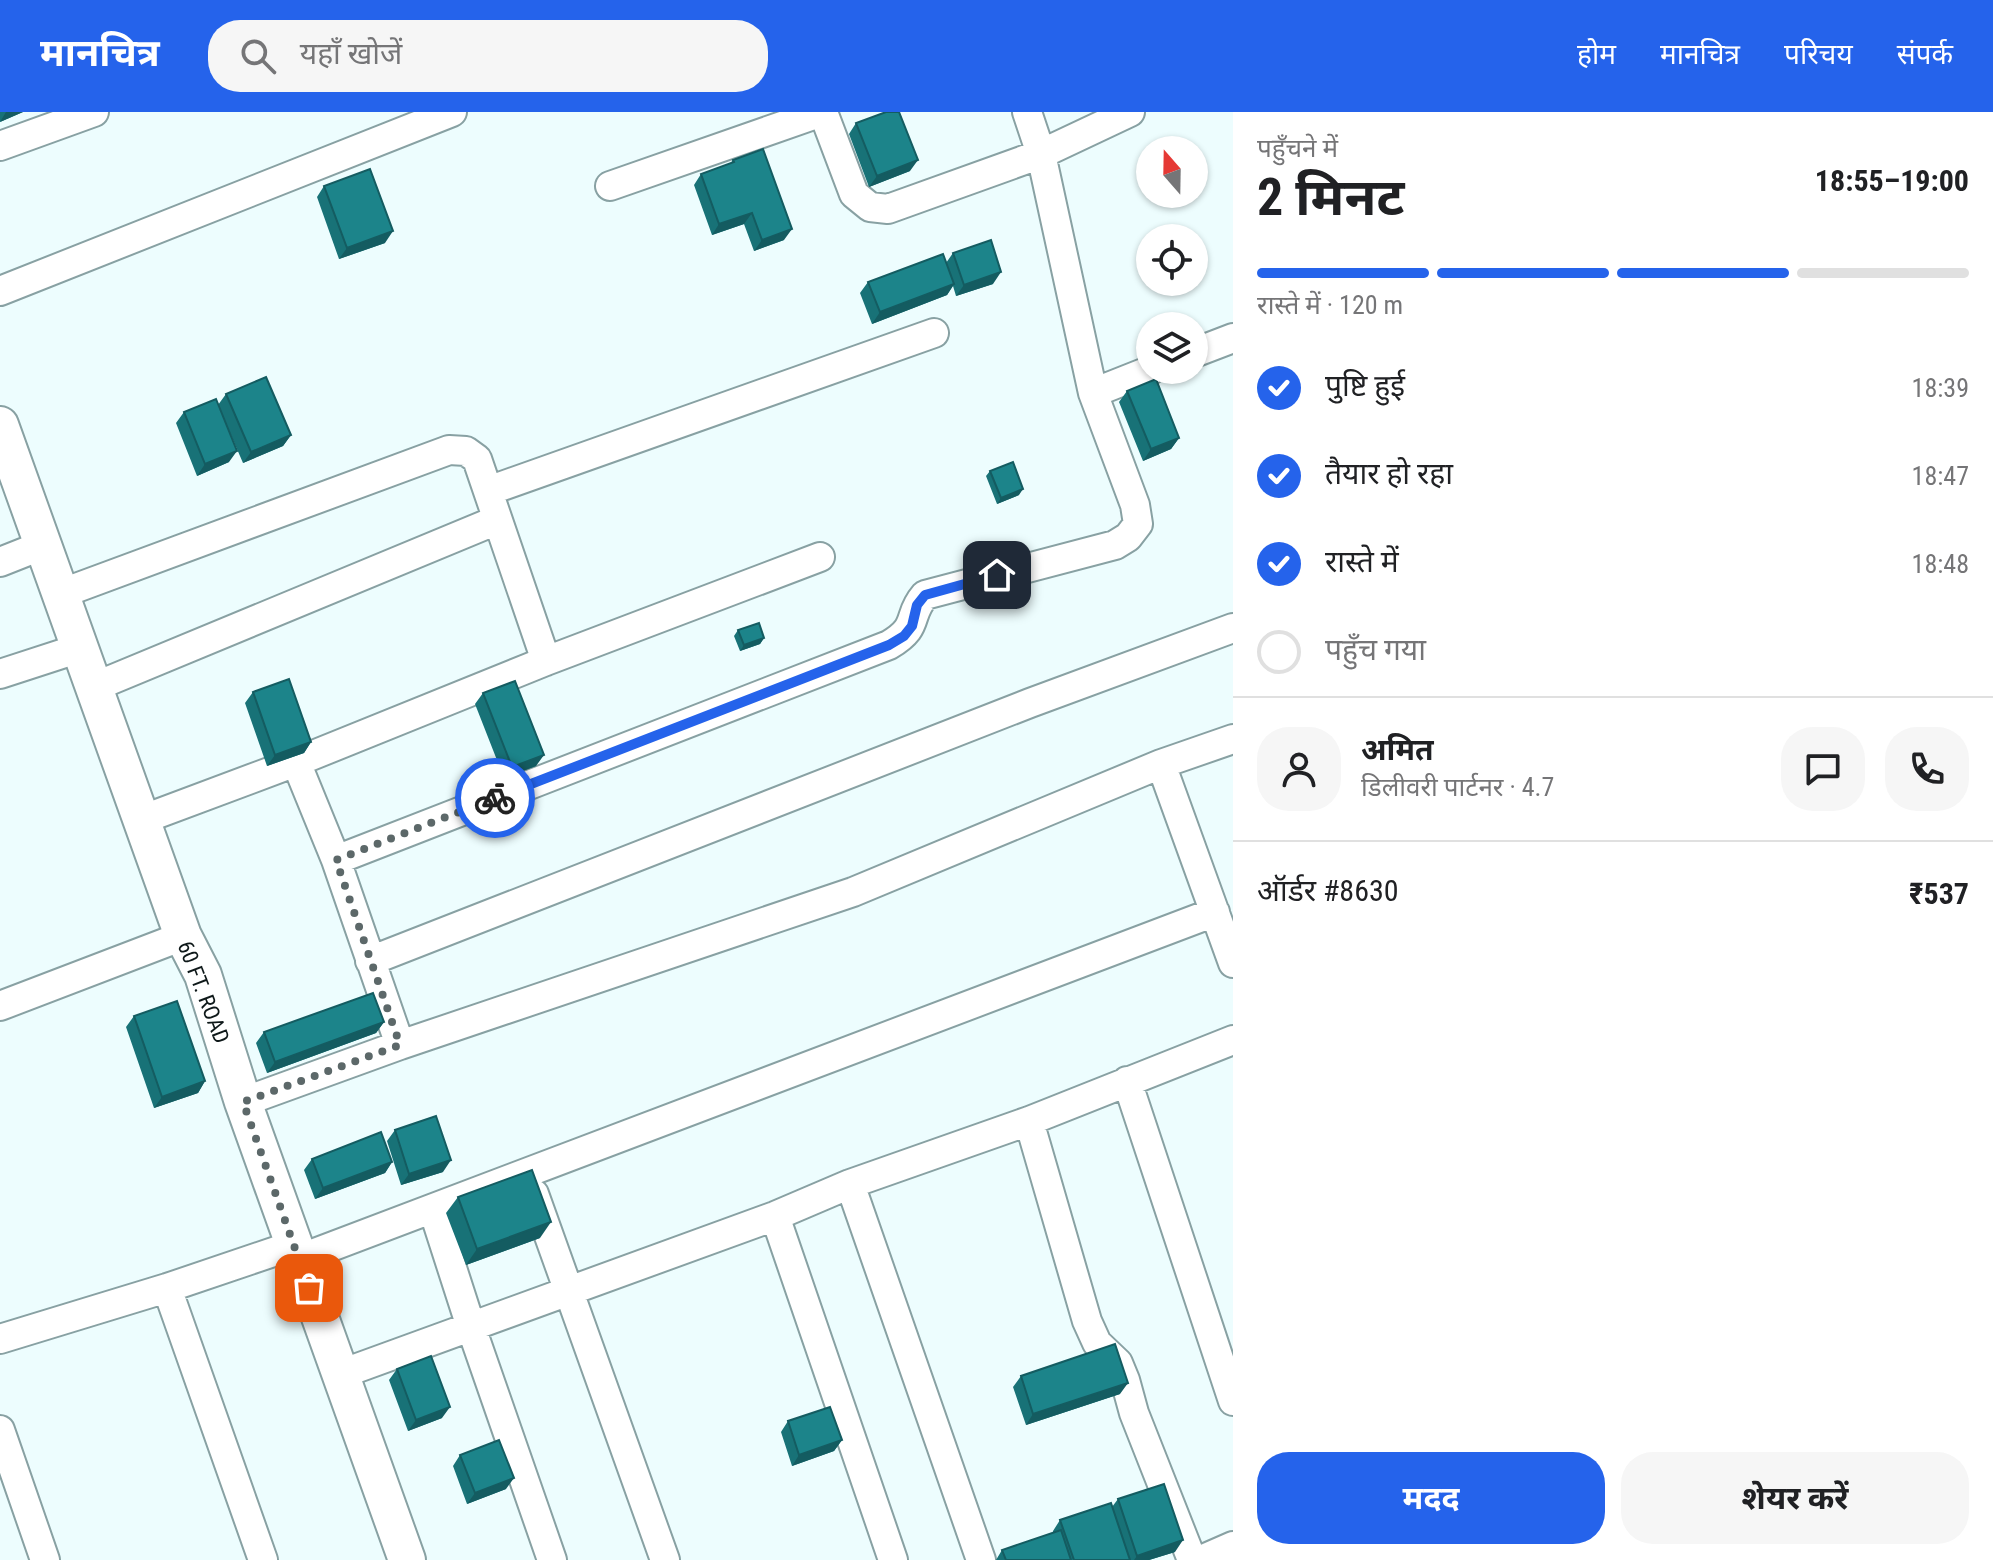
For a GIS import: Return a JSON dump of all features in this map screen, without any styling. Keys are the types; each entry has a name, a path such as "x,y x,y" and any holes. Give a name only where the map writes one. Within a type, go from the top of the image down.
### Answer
{"street":[{"path":"0,146 94,112"},
{"path":"0,291 452,112"},
{"path":"610,186 822,112 854,194 870,207 888,209 1041,154 1130,112"},
{"path":"336,860 889,645 904,636 912,626 917,605 925,595 1115,545 1128,537 1138,524 1135,505 1093,393 1041,154 1027,112"},
{"path":"488,491 934,333"},
{"path":"1208,348 1233,338"},
{"path":"1093,393 1136,376"},
{"name":"60 FT. ROAD","path":"0,425 183,936 203,975 243,1102 407,1560"},
{"path":"60,594 449,450 466,451 477,459 546,661"},
{"path":"94,687 497,520"},
{"path":"0,562 43,545"},
{"path":"141,820 820,557"},
{"path":"370,961 1030,703 1233,628"},
{"path":"0,674 80,648"},
{"path":"243,1102 400,1045 853,892 1161,764 1233,739"},
{"path":"296,762 336,860 400,1045"},
{"path":"1161,764 1233,963"},
{"path":"0,1339 433,1209 1215,912"},
{"path":"0,1006 183,936"},
{"path":"341,1374 775,1216 850,1184 1029,1121 1233,1040"},
{"path":"1127,1081 1233,1401"},
{"path":"1029,1121 1087,1321 1097,1343 1118,1363 1134,1413 1192,1560"},
{"path":"527,1175 665,1560"},
{"path":"850,1184 981,1560"},
{"path":"433,1209 552,1560"},
{"path":"775,1216 893,1560"},
{"path":"167,1288 263,1560"},
{"path":"1,1437 45,1560"},
{"path":"1201,1560 1233,1546"}],"building":[{"path":"886,112 899,112 918,160 877,176 856,123"},
{"path":"763,149 792,229 762,240 752,213 719,224 701,174"},
{"path":"370,169 393,231 347,248 324,186"},
{"path":"991,240 1001,272 964,285 953,253"},
{"path":"943,254 954,284 880,312 868,282"},
{"path":"266,377 291,435 251,452 226,394"},
{"path":"1144,384 1158,384 1179,438 1151,449 1127,391"},
{"path":"216,399 237,451 205,464 184,412"},
{"path":"1013,462 1023,489 1001,498 990,471"},
{"path":"759,623 764,638 744,645 738,630"},
{"path":"289,679 311,742 275,755 253,692"},
{"path":"515,681 544,755 512,767 483,693"},
{"path":"373,993 384,1022 275,1062 264,1032"},
{"path":"177,1001 205,1081 162,1097 134,1016"},
{"path":"436,1116 451,1160 409,1174 395,1130"},
{"path":"381,1132 392,1162 323,1188 312,1159"},
{"path":"532,1170 551,1222 477,1249 458,1197"},
{"path":"1115,1344 1128,1383 1033,1414 1021,1376"},
{"path":"431,1356 450,1407 416,1420 397,1369"},
{"path":"830,1407 842,1440 799,1455 788,1421"},
{"path":"499,1440 514,1478 475,1493 460,1455"},
{"path":"1164,1484 1183,1540 1137,1556 1118,1499"},
{"path":"1111,1503 1130,1560 1074,1560 1060,1520"},
{"path":"1061,1530 1071,1560 1006,1560 1002,1550"}],"way so far":[{"path":"309,1288 243,1102 400,1045 336,860 495,798"}],"route":[{"path":"495,798 889,645 904,636 912,626 917,605 925,595 997,575"}]}
